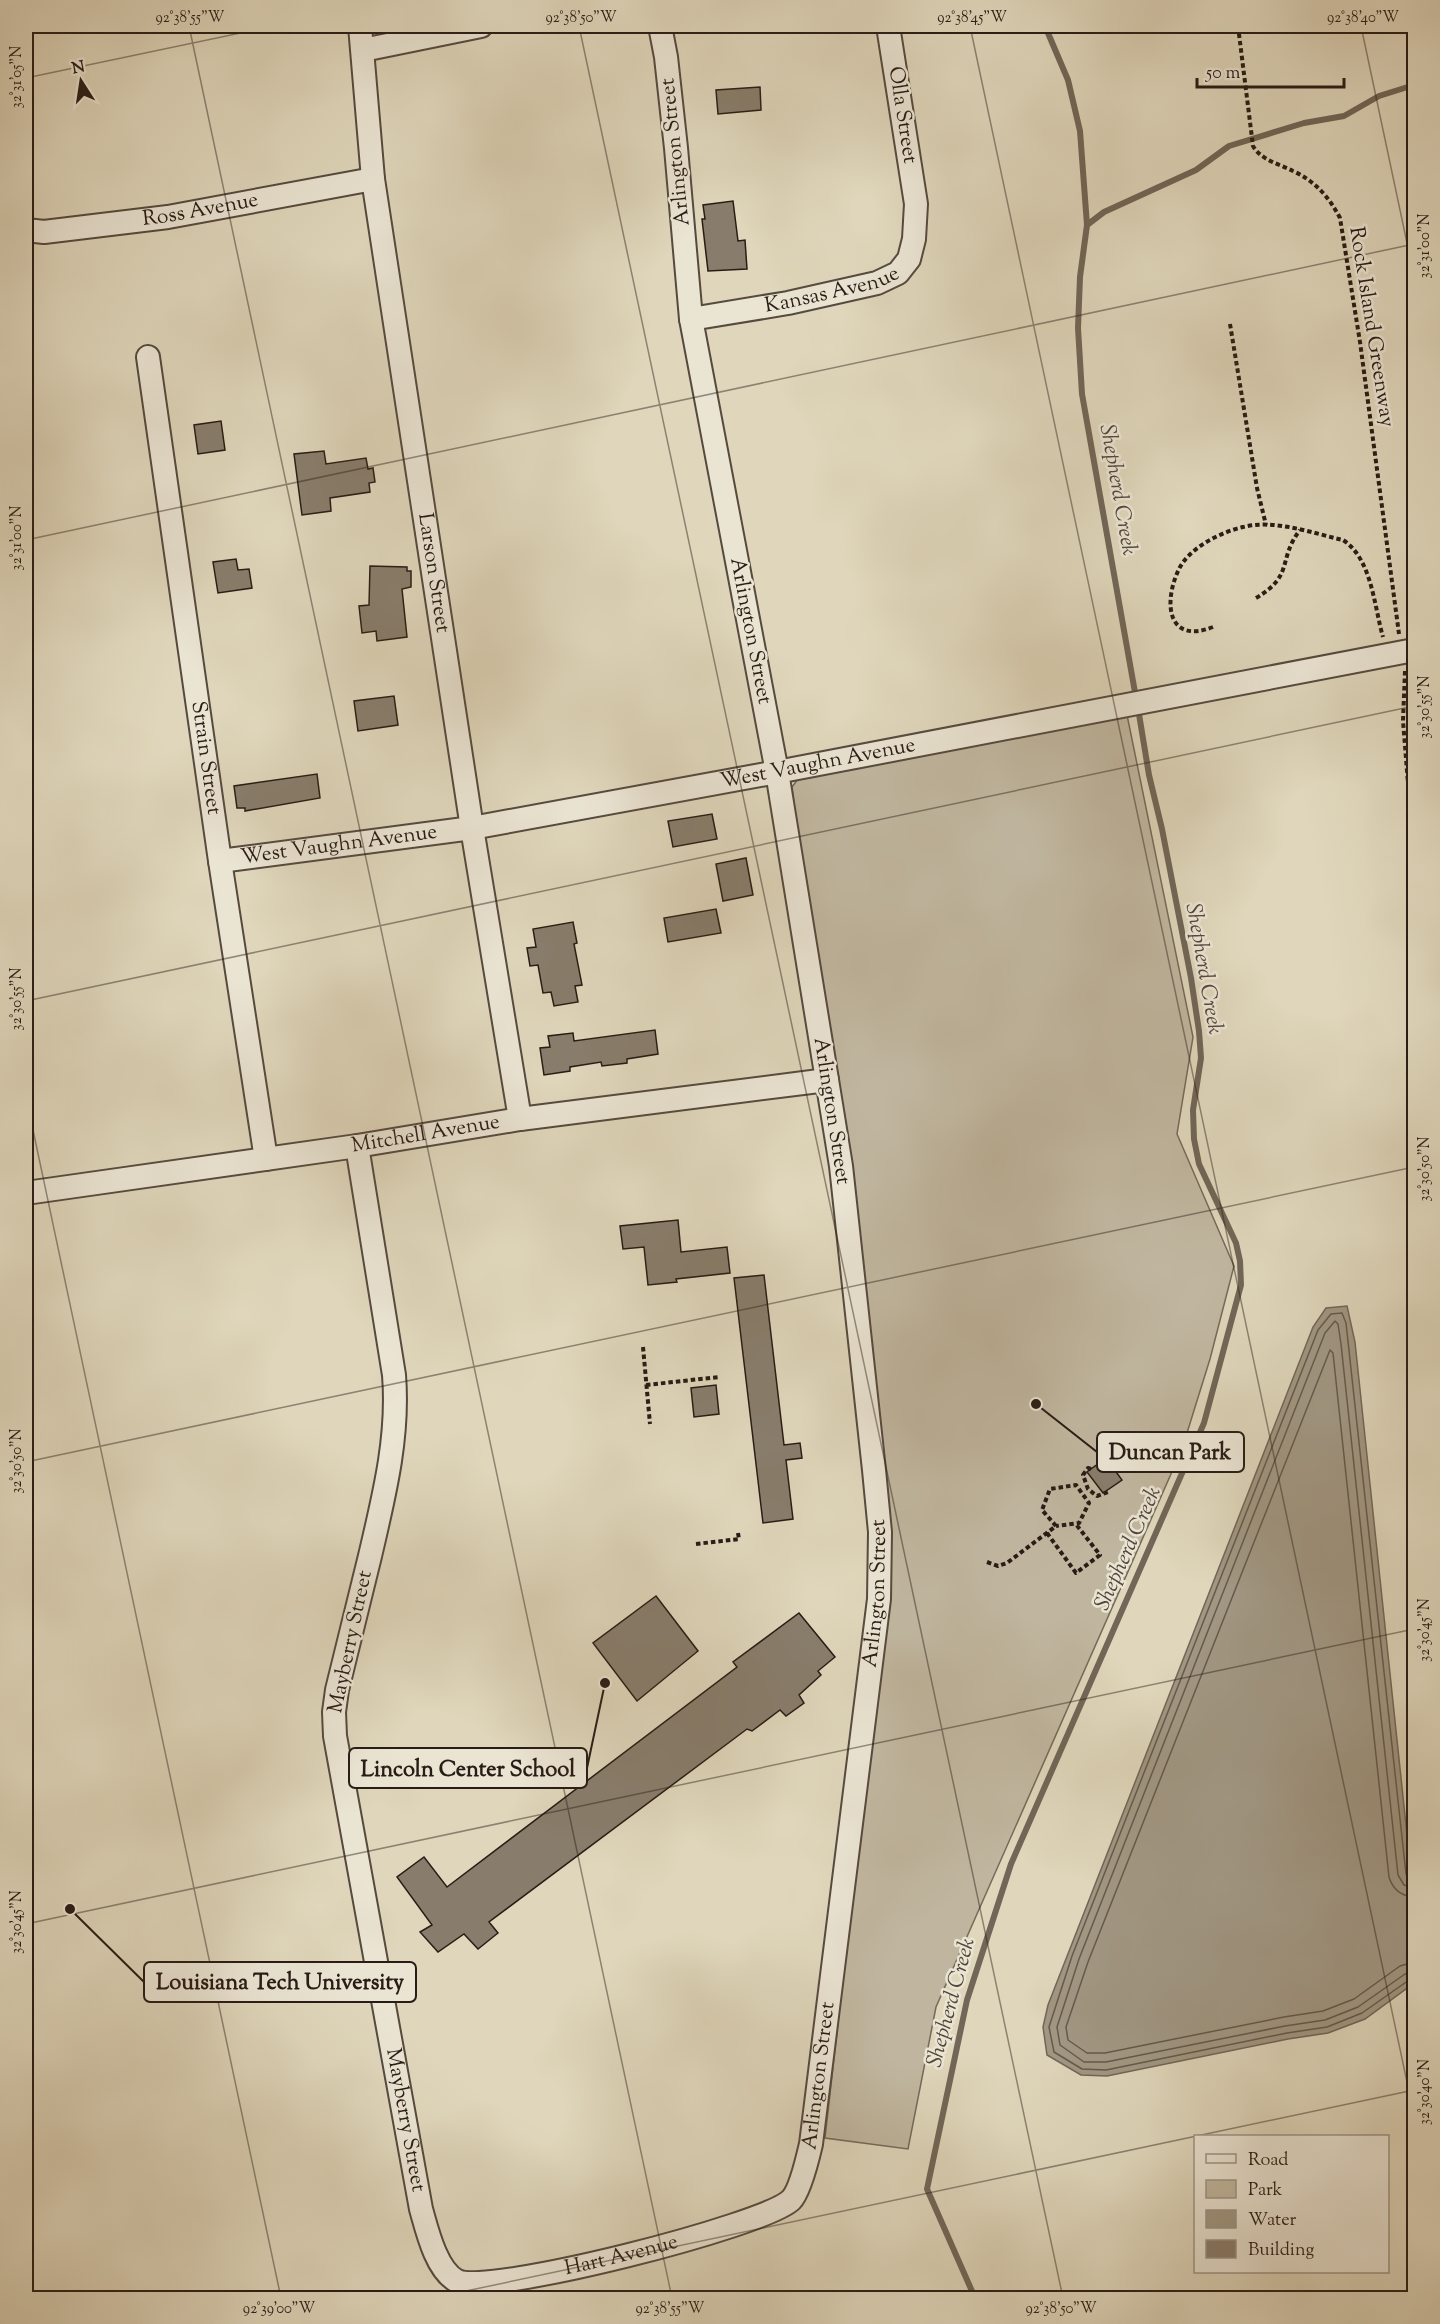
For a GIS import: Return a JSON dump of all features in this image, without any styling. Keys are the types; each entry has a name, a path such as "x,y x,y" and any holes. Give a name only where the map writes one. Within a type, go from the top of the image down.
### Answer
{"street":[{"name":"Larson Street","path":"360,26 373,179 472,828 520,1119"},
{"path":"363,50 481,26"},
{"name":"Arlington Street","path":"660,26 674,125 691,319 777,772 841,1166 874,1470 881,1568 811,2144 804,2173 792,2199"},
{"name":"Olla Street","path":"888,26 916,204"},
{"name":"Ross Avenue","path":"26,230 44,232 168,217 373,179"},
{"name":"Kansas Avenue","path":"691,319 788,303 877,283 898,273 909,260 914,239 916,204"},
{"name":"Strain Street","path":"148,357 220,861 266,1159"},
{"name":"West Vaughn Avenue","path":"220,861 472,828 1407,651"},
{"name":"Mitchell Avenue","path":"26,1193 357,1146 520,1119 827,1080"},
{"name":"Mayberry Street","path":"357,1146 394,1375 396,1404 387,1484 337,1690 334,1712 335,1736 421,2209 433,2250 448,2274"},
{"name":"Hart Avenue","path":"448,2274 458,2282 475,2283 546,2274 608,2261 754,2219 792,2199"}],"path":[{"name":"Rock Island Greenway","path":"1238,26 1253,146 1263,157 1295,171 1321,189 1332,202 1340,218 1407,651 1403,721 1414,858"},
{"path":"1230,324 1257,488 1266,525"},
{"path":"1213,627 1198,632 1180,627 1174,622 1171,614 1171,596 1179,569 1195,551 1219,536 1244,526 1266,525 1343,540 1352,546 1362,561 1368,578 1384,641"},
{"path":"1256,598 1278,582 1282,576 1291,544 1300,530"},
{"path":"643,1347 650,1424"},
{"path":"646,1385 719,1377"},
{"path":"1091,1469 1088,1468 1083,1475 1088,1489 1097,1496 1106,1495 1107,1490"},
{"path":"987,1562 998,1566 1007,1563 1056,1526 1079,1523 1089,1503 1076,1485 1050,1490 1042,1510 1056,1526"},
{"path":"1082,1494 1088,1489"},
{"path":"1047,1533 1076,1573 1100,1555 1076,1523"},
{"path":"696,1544 739,1539 738,1533"}],"green space":[{"path":"1127,715 1193,1037 1177,1134 1234,1266 1210,1359 1182,1449 936,2007 908,2149 825,2138 889,1571 792,787 798,779"}],"water":[{"path":"1347,1306 1355,1342 1414,1901 1414,1983 1365,2019 1328,2033 1107,2076 1081,2075 1047,2055 1043,2027 1048,2005 1313,1327 1326,1308"}],"building":[{"path":"760,87 761,110 718,114 716,90"},
{"path":"733,201 738,241 745,240 747,269 708,271 702,219 705,219 703,205"},
{"path":"221,421 225,450 198,454 194,425"},
{"path":"324,451 326,464 366,458 368,469 373,468 375,482 369,483 370,492 330,498 331,511 302,515 294,454"},
{"path":"236,559 238,570 249,569 252,588 218,593 213,562"},
{"path":"370,566 407,567 407,571 411,571 411,587 402,589 407,637 377,641 376,631 362,633 359,606 369,605"},
{"path":"394,696 398,725 358,731 354,701"},
{"path":"317,774 320,798 245,811 245,808 237,808 234,786"},
{"path":"712,814 717,839 673,847 668,821"},
{"path":"746,858 753,895 723,901 716,864"},
{"path":"716,909 721,933 668,942 664,918"},
{"path":"573,922 577,943 574,944 582,985 575,986 578,1002 554,1006 551,992 543,993 538,965 530,966 527,948 536,947 533,929"},
{"path":"655,1030 658,1054 627,1059 627,1063 602,1066 601,1062 570,1067 570,1071 544,1075 540,1048 550,1047 548,1036 573,1033 574,1041"},
{"path":"678,1220 681,1252 727,1247 730,1273 676,1279 677,1282 648,1285 644,1247 623,1249 620,1226"},
{"path":"764,1275 784,1445 800,1443 802,1458 786,1460 793,1519 763,1523 734,1278"},
{"path":"716,1385 719,1414 694,1417 691,1388"},
{"path":"1106,1458 1122,1480 1103,1493 1087,1472"},
{"path":"656,1596 698,1651 637,1701 593,1643"},
{"path":"799,1613 835,1657 818,1671 821,1675 799,1695 804,1703 786,1716 780,1710 752,1731 747,1729 489,1922 498,1933 478,1949 464,1934 438,1952 420,1932 432,1925 397,1877 424,1857 447,1887 737,1667 733,1662"}],"waterway":[{"name":"Shepherd Creek","path":"1045,26 1068,80 1080,131 1087,225 1080,277 1078,328 1082,394 1136,698"},
{"name":"Shepherd Creek","path":"1087,225 1104,212 1196,170 1229,146 1304,123 1344,116 1379,96 1414,85"},
{"name":"Shepherd Creek","path":"975,2298 927,2189 967,2000 1011,1864 1204,1423 1241,1285 1240,1261 1236,1243 1199,1164 1194,1139 1193,1110 1201,1058 1199,1031 1191,978 1149,775 1138,708"}],"place":[{"name":"Duncan Park","path":"1036,1404"},
{"name":"Lincoln Center School","path":"605,1683"},
{"name":"Louisiana Tech University","path":"70,1909"}]}
